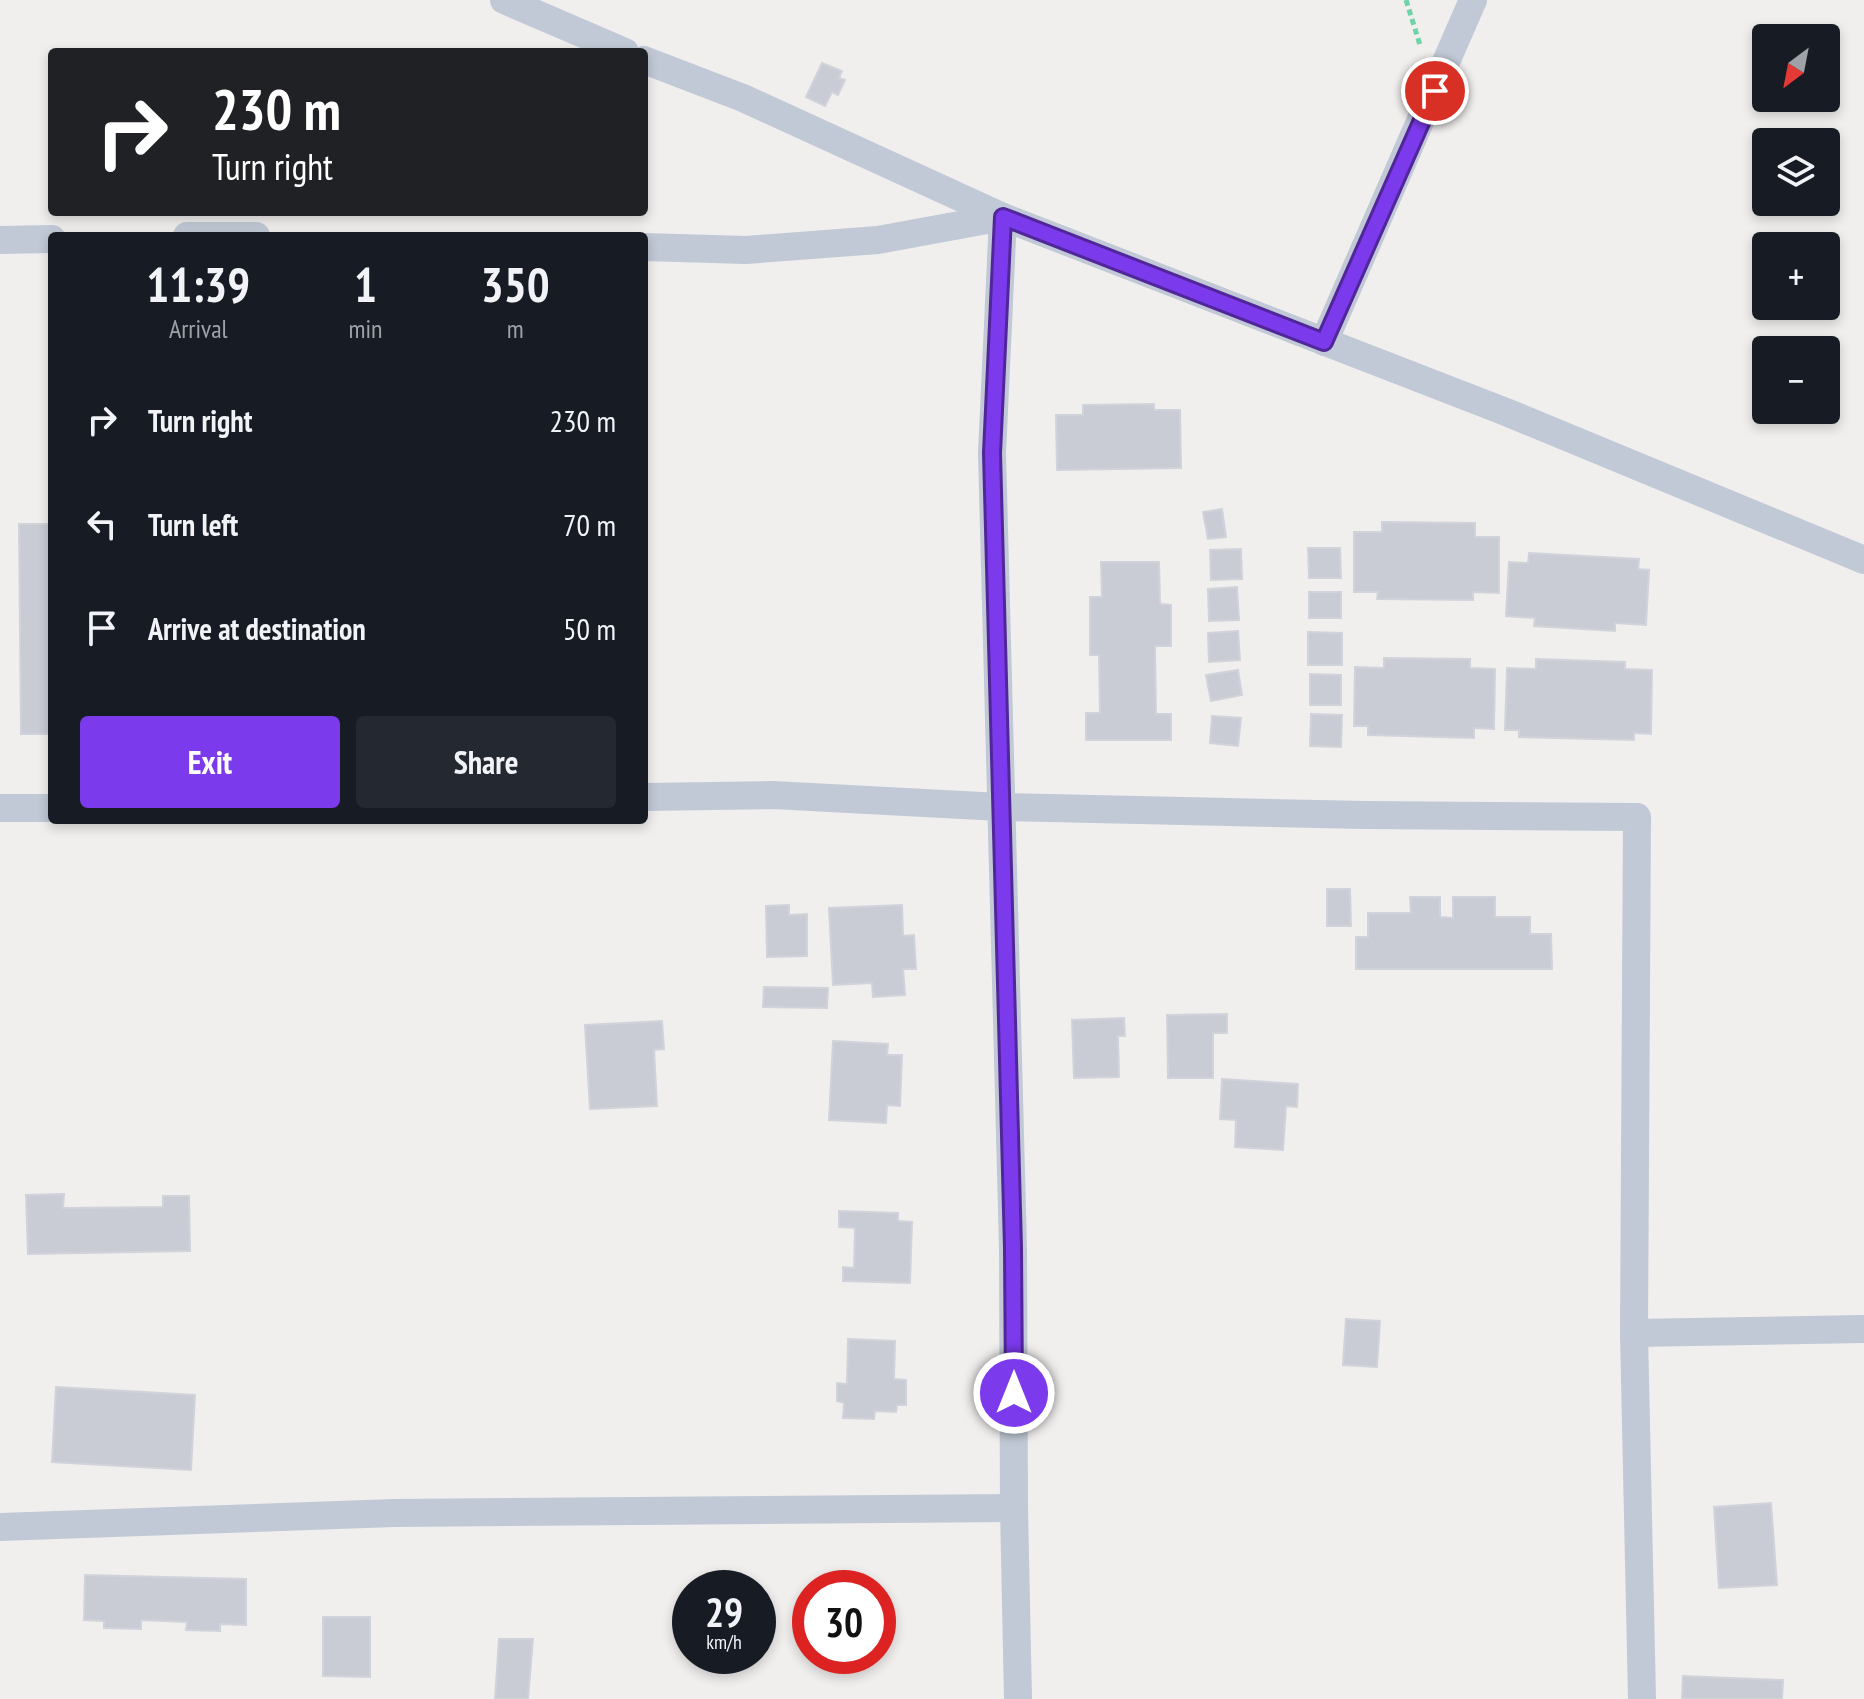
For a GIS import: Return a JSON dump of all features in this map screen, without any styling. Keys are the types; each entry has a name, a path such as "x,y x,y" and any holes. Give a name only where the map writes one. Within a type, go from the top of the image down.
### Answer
{"street":[{"path":"504,0 616,48"},
{"path":"1324,342 1473,0"},
{"path":"648,62 743,98 1003,217 1506,412 1864,560"},
{"path":"648,247 746,250 878,240 1003,217"},
{"path":"1003,217 992,453 1013,1248 1018,1699"},
{"path":"0,240 48,239"},
{"path":"648,797 773,795 1000,807 1637,817 1634,1333 1642,1699"},
{"path":"0,808 48,808"},
{"path":"1634,1333 1864,1329"},
{"path":"0,1527 394,1513 1014,1508"}],"building":[{"path":"822,63 842,71 839,78 845,80 838,95 832,92 825,106 806,97"},
{"path":"1154,404 1154,410 1180,410 1181,468 1057,470 1056,415 1083,415 1083,405"},
{"path":"1222,509 1226,537 1208,539 1203,512"},
{"path":"1382,522 1475,523 1475,537 1499,537 1499,593 1473,592 1473,600 1377,599 1378,592 1354,592 1354,532 1382,532"},
{"path":"19,524 48,524 48,734 21,734"},
{"path":"1308,548 1340,548 1341,578 1309,578"},
{"path":"1241,549 1242,579 1211,580 1210,550"},
{"path":"1529,553 1639,559 1638,569 1649,570 1646,625 1615,623 1615,631 1534,626 1535,618 1506,616 1509,562 1528,563"},
{"path":"1101,562 1159,562 1160,604 1171,605 1171,646 1155,646 1156,714 1171,714 1171,740 1086,740 1086,713 1100,713 1099,655 1090,655 1090,597 1102,597"},
{"path":"1237,587 1239,620 1209,621 1208,589"},
{"path":"1309,592 1341,592 1341,618 1309,618"},
{"path":"1238,631 1240,660 1209,662 1208,633"},
{"path":"1308,632 1342,633 1342,665 1308,665"},
{"path":"1384,658 1470,659 1470,668 1495,669 1494,729 1474,728 1474,738 1368,735 1368,726 1354,726 1355,667 1384,668"},
{"path":"1536,659 1625,662 1625,669 1652,670 1651,734 1634,733 1634,740 1519,737 1519,730 1505,730 1507,668 1536,669"},
{"path":"1238,670 1242,695 1211,701 1206,675"},
{"path":"1310,674 1341,675 1341,705 1310,705"},
{"path":"1311,714 1342,715 1341,747 1310,746"},
{"path":"1212,716 1241,718 1238,746 1210,743"},
{"path":"1327,889 1350,889 1351,926 1327,926"},
{"path":"1410,897 1440,897 1440,917 1453,918 1453,897 1495,897 1495,917 1530,917 1530,934 1551,934 1552,969 1356,969 1356,937 1368,937 1368,913 1411,913"},
{"path":"789,905 789,915 807,914 807,956 767,957 766,906"},
{"path":"902,905 903,936 914,935 916,969 903,969 905,995 873,997 872,983 833,985 829,908"},
{"path":"764,987 828,988 827,1008 763,1007"},
{"path":"1227,1014 1227,1033 1213,1033 1213,1078 1168,1078 1167,1015"},
{"path":"1124,1018 1125,1036 1118,1036 1119,1077 1074,1078 1072,1020"},
{"path":"662,1021 664,1049 654,1050 657,1106 590,1109 585,1025"},
{"path":"833,1041 888,1044 887,1055 902,1055 900,1106 887,1105 886,1123 829,1120"},
{"path":"1222,1079 1298,1084 1297,1107 1286,1106 1283,1150 1235,1147 1236,1120 1220,1119"},
{"path":"64,1194 63,1208 163,1207 163,1196 189,1196 190,1251 28,1254 26,1195"},
{"path":"839,1211 898,1213 898,1221 912,1222 910,1283 843,1281 843,1267 854,1268 855,1228 839,1227"},
{"path":"1346,1319 1380,1321 1377,1367 1343,1365"},
{"path":"848,1339 895,1341 894,1379 906,1380 906,1405 897,1405 896,1412 875,1411 874,1419 843,1418 844,1403 837,1401 837,1383 847,1384"},
{"path":"56,1387 195,1395 191,1470 52,1462"},
{"path":"1771,1503 1777,1585 1719,1588 1714,1507"},
{"path":"85,1575 246,1579 246,1625 220,1624 220,1631 186,1630 187,1622 141,1620 141,1629 104,1628 104,1621 84,1620"},
{"path":"323,1617 370,1617 370,1677 323,1676"},
{"path":"499,1639 533,1639 528,1699 495,1699"},
{"path":"1683,1676 1783,1680 1782,1699 1682,1699"}],"route":[{"path":"1014,1393 992,453 1003,217 1324,342 1435,91"}]}
